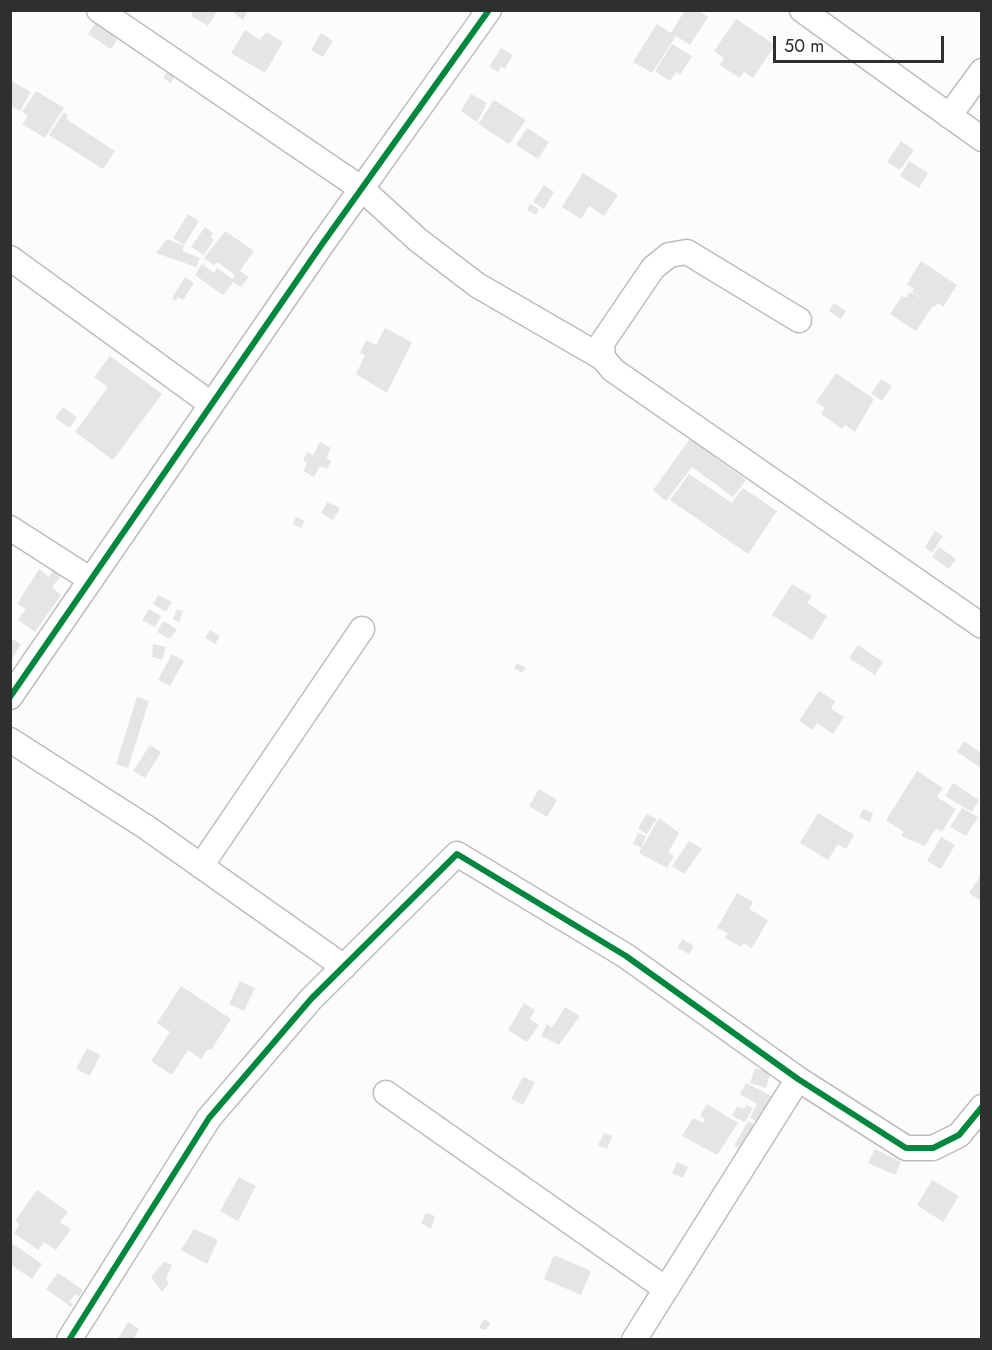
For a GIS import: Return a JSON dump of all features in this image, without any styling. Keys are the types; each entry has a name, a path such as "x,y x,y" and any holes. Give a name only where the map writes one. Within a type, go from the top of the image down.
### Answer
{"street":[{"path":"99,10 362,189 418,240 477,285 603,358 612,370 981,626"},
{"path":"10,697 212,404 489,10"},
{"path":"802,10 981,138"},
{"path":"950,116 981,71"},
{"path":"603,358 602,343 653,268 669,255 687,252 799,320"},
{"path":"10,258 212,404"},
{"path":"10,528 91,580"},
{"path":"201,866 362,629"},
{"path":"10,740 146,827 344,967"},
{"path":"69,1340 209,1118 312,999 457,854 626,956 798,1079 906,1148 933,1148 958,1135 981,1107"},
{"path":"634,1340 798,1079"},
{"path":"386,1093 666,1289"}],"building":[{"path":"189,10 218,10 208,26 191,16 193,13"},
{"path":"230,10 248,10 243,20"},
{"path":"685,10 698,10 708,17 690,45 676,36 652,73 633,62 657,24 671,33"},
{"path":"98,19 121,34 111,49 88,34"},
{"path":"736,19 775,45 753,78 744,72 739,78 720,65 724,58 714,51"},
{"path":"245,30 260,40 266,32 283,42 265,73 231,53"},
{"path":"321,33 333,41 323,57 311,50"},
{"path":"672,44 692,56 680,75 676,72 670,81 655,71"},
{"path":"501,48 513,55 505,69 501,67 498,72 489,67"},
{"path":"168,70 175,75 171,83 163,78"},
{"path":"10,80 31,92 20,111 10,105"},
{"path":"36,91 64,108 45,138 22,124 28,116 22,112"},
{"path":"471,94 487,103 477,122 461,111"},
{"path":"494,100 526,120 509,144 478,124"},
{"path":"64,112 68,115 66,119 115,151 103,169 49,135"},
{"path":"527,128 549,142 538,159 516,145"},
{"path":"901,141 914,150 900,170 887,162"},
{"path":"909,161 928,173 919,188 900,176"},
{"path":"583,173 618,195 604,216 589,206 581,219 562,207"},
{"path":"544,185 554,192 544,209 533,202"},
{"path":"530,204 539,209 536,215 527,210"},
{"path":"188,214 199,221 184,245 173,238"},
{"path":"205,227 213,233 211,238 214,240 204,255 191,247"},
{"path":"225,231 254,251 240,271 249,277 241,287 233,282 223,295 195,275 202,264 214,273 217,268 232,279 235,275 217,262 214,265 204,258"},
{"path":"167,239 184,246 182,251 200,258 196,267 156,253"},
{"path":"921,261 957,285 943,307 938,303 935,307 933,306 916,331 890,314 902,296 906,298 910,292 931,304 912,292 914,289 907,284"},
{"path":"185,277 194,283 183,300 178,297 176,301 172,298"},
{"path":"834,303 846,311 841,319 829,311"},
{"path":"385,328 412,342 387,393 356,374 365,355 360,353 366,340 376,345"},
{"path":"110,356 162,394 113,460 75,432 108,387 94,377"},
{"path":"836,373 874,399 855,432 845,425 842,429 821,414 825,408 816,402"},
{"path":"881,379 892,386 882,401 871,394"},
{"path":"63,407 77,417 70,428 55,418"},
{"path":"690,439 746,480 733,497 692,467 666,501 653,490"},
{"path":"320,442 331,448 326,458 331,461 327,469 320,466 314,477 303,471 307,463 303,460 307,452 313,455"},
{"path":"689,474 732,503 743,488 777,511 748,554 670,500"},
{"path":"327,502 340,508 333,520 321,513"},
{"path":"296,517 305,521 301,528 293,524"},
{"path":"935,531 943,536 932,553 925,547"},
{"path":"939,547 956,559 949,569 932,557"},
{"path":"39,569 49,577 53,570 61,576 52,587 61,595 35,632 18,620 26,609 17,604"},
{"path":"792,584 812,596 807,603 827,616 812,640 772,615"},
{"path":"158,595 172,602 166,612 153,604"},
{"path":"149,609 161,616 155,627 142,620"},
{"path":"177,609 183,611 179,622 173,619"},
{"path":"163,621 177,629 170,639 157,632"},
{"path":"210,630 220,636 215,644 205,638"},
{"path":"10,638 21,644 10,662"},
{"path":"153,644 166,647 162,660 152,657"},
{"path":"858,645 883,662 875,675 849,658"},
{"path":"172,654 184,661 170,686 158,680"},
{"path":"517,663 526,668 522,673 514,668"},
{"path":"819,691 835,701 831,709 844,717 833,734 817,723 813,730 799,721"},
{"path":"137,697 149,701 128,768 116,764"},
{"path":"964,741 981,753 981,768 957,752"},
{"path":"150,745 161,752 145,778 133,771"},
{"path":"917,771 943,788 937,797 956,809 942,832 936,828 925,846 901,836 904,832 886,820"},
{"path":"953,783 979,800 972,812 945,796"},
{"path":"539,789 557,800 547,817 529,806"},
{"path":"962,808 978,817 966,836 950,827"},
{"path":"863,809 873,813 870,822 859,817"},
{"path":"818,813 854,835 846,849 838,844 828,860 800,843"},
{"path":"647,814 657,819 647,834 638,828"},
{"path":"659,818 679,833 668,853 674,856 667,868 639,853"},
{"path":"638,833 646,836 641,848 633,844"},
{"path":"941,837 955,845 941,869 927,861"},
{"path":"689,841 702,849 684,874 672,866"},
{"path":"981,875 981,901 969,893"},
{"path":"737,893 753,902 749,909 768,920 752,948 743,943 741,947 725,938 728,933 717,928"},
{"path":"682,939 694,946 689,954 678,948"},
{"path":"240,981 255,988 244,1011 229,1004"},
{"path":"181,986 231,1019 211,1050 208,1049 201,1059 188,1050 172,1075 151,1061 170,1032 157,1023"},
{"path":"524,1003 535,1010 530,1019 539,1025 527,1042 508,1030"},
{"path":"565,1007 580,1016 559,1045 541,1036 547,1024 552,1028"},
{"path":"87,1048 100,1055 90,1076 76,1069"},
{"path":"755,1068 771,1072 766,1088 750,1083"},
{"path":"523,1077 535,1082 523,1105 511,1099"},
{"path":"746,1083 773,1097 760,1123 750,1118 757,1104 740,1094"},
{"path":"707,1104 738,1123 717,1155 682,1136 693,1118 703,1123 705,1119 700,1116"},
{"path":"746,1105 753,1108 745,1122 732,1116 737,1106 744,1109"},
{"path":"748,1121 760,1127 746,1153 734,1146"},
{"path":"604,1133 612,1136 607,1149 598,1145"},
{"path":"875,1149 901,1162 895,1175 868,1163"},
{"path":"677,1162 688,1167 683,1178 672,1173"},
{"path":"239,1177 256,1186 238,1221 220,1211"},
{"path":"932,1180 959,1196 943,1222 917,1205"},
{"path":"37,1190 68,1212 60,1222 71,1229 56,1250 44,1242 38,1250 14,1233 20,1224 15,1221"},
{"path":"426,1213 435,1216 431,1229 421,1223"},
{"path":"194,1229 218,1240 207,1264 181,1250"},
{"path":"10,1242 42,1264 32,1279 10,1264"},
{"path":"554,1255 591,1271 581,1295 544,1279"},
{"path":"164,1262 172,1265 166,1279 169,1283 162,1292 151,1277"},
{"path":"58,1273 83,1290 79,1297 75,1294 69,1302 73,1304 71,1307 46,1289"},
{"path":"484,1319 491,1323 486,1330 479,1328"},
{"path":"128,1322 139,1329 133,1340 117,1340"}],"cycle path":[{"path":"10,697 320,247 489,10"},
{"path":"69,1340 209,1118 311,999 457,854 626,956 798,1079 906,1148 933,1148 959,1135 982,1107"}]}
